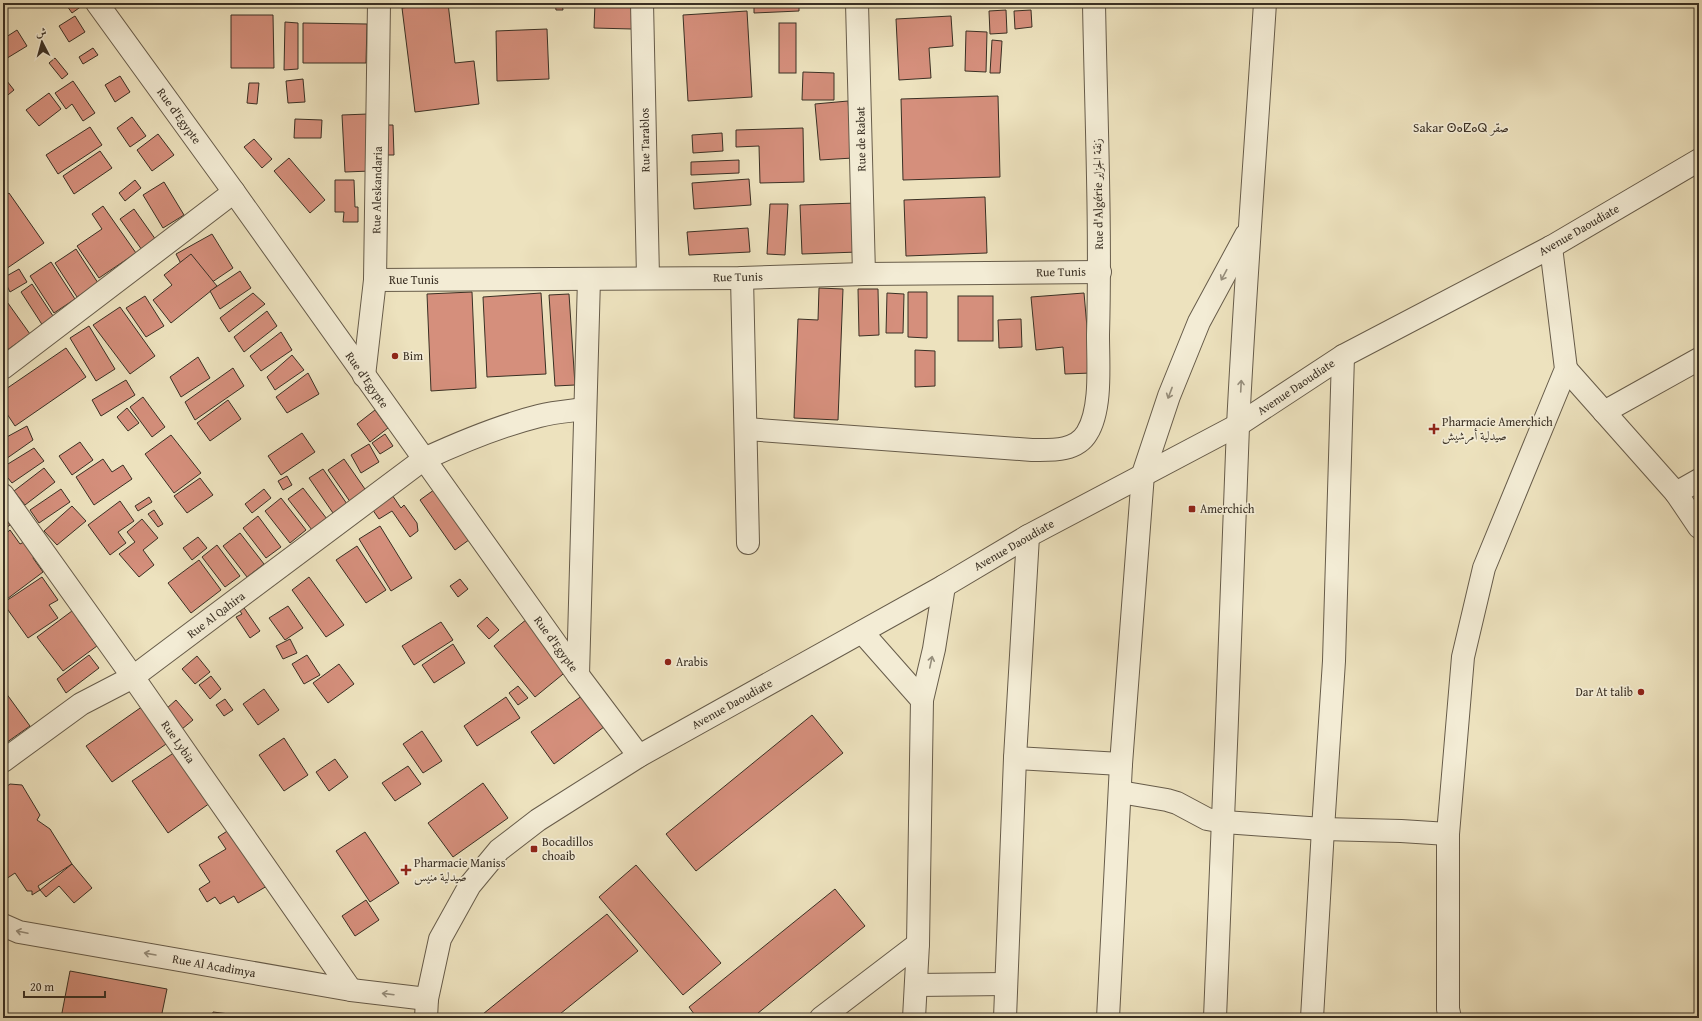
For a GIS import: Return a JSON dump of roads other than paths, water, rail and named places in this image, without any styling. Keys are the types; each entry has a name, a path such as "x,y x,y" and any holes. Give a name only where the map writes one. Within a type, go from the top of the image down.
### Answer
{"street":[{"name":"Rue d'Egypte","path":"98,3 578,675 639,756"},
{"name":"Rue Aleskandaria","path":"364,376 375,280 379,3"},
{"name":"Rue Tarablos","path":"642,3 648,277"},
{"name":"Rue de Rabat","path":"857,3 864,274"},
{"name":"Rue d'Algérie زنقة الجزاير","path":"746,429 1032,450 1060,450 1074,444 1087,435 1097,409 1100,272 1094,3"},
{"path":"1215,1018 1224,822 1238,425 1249,229 1257,139 1265,3"},
{"name":"Avenue Daoudiate","path":"426,1008 440,939 470,884 499,850 538,820 639,756 944,586 1028,536 1238,425 1343,356 1551,247 1699,160"},
{"path":"3,368 234,192"},
{"path":"1108,1018 1121,764 1143,474 1169,396 1199,322 1249,229"},
{"path":"1450,1018 1448,1009 1448,834 1463,657 1484,568 1566,369 1551,247"},
{"name":"Rue Tunis","path":"375,280 589,280 648,277 742,278 864,274 1100,272"},
{"path":"742,278 748,543"},
{"path":"578,675 589,280"},
{"path":"1312,1018 1334,661 1343,356"},
{"path":"1604,412 1699,359"},
{"path":"1566,369 1676,493 1699,527"},
{"name":"Rue Al Qahira","path":"3,761 81,704 133,677 424,459 473,436 504,426 540,416 585,409"},
{"path":"1676,493 1699,480"},
{"name":"Rue Lybia","path":"3,495 133,677 351,990"},
{"path":"1005,1018 1016,758 1028,536"},
{"path":"914,1018 918,944 922,700 934,649 944,586"},
{"path":"862,632 922,700"},
{"path":"1016,758 1121,764"},
{"path":"1120,792 1167,800 1177,803 1207,819 1224,822 1323,829 1401,830 1448,834"},
{"name":"Rue Al Acadimya","path":"3,925 19,932 351,990 426,1008"},
{"path":"821,1018 918,944"},
{"path":"916,985 1006,984"}],"place":[{"name":"Bim","path":"395,356"},
{"name":"Pharmacie Amerchich صيدلية أمرشيش","path":"1434,429"},
{"name":"Amerchich","path":"1192,509"},
{"name":"Arabis","path":"668,662"},
{"name":"Dar At talib","path":"1641,692"},
{"name":"Bocadillos choaib","path":"534,849"},
{"name":"Pharmacie Maniss صيدلية منيس","path":"406,870"}],"district":[{"name":"Sakar ⵙⴰⵇⴰⵕ صقر","path":"1461,127"}]}
